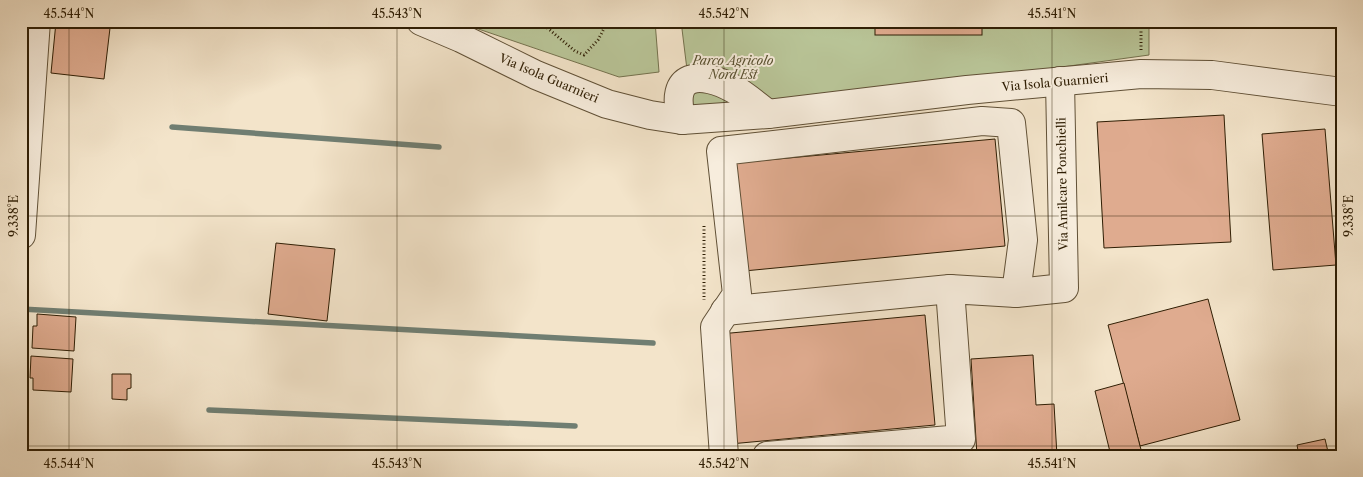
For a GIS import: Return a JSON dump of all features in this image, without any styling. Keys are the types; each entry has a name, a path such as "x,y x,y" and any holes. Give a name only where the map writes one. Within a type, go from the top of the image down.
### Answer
{"street":[{"path":"21,235 36,21"},
{"name":"Via Isola Guarnieri","path":"421,21 536,75 607,104 650,115 682,120 768,114 967,90 1141,74 1212,75 1342,92"},
{"path":"682,120 678,102 679,90 684,82 695,78 716,81 729,87 768,114"},
{"name":"Via Amilcare Ponchielli","path":"1016,293 1064,288 1060,81"},
{"path":"982,121 1011,123 1023,240 1016,293 950,289 714,308 737,294 721,151 982,121"},
{"path":"766,456 961,439 950,289"},
{"path":"714,308 724,456"}],"path":[{"path":"539,21 575,51 584,55 598,40 608,21"},
{"path":"1141,21 1141,74"},
{"path":"704,217 714,308"}],"green space":[{"path":"455,21 655,21 659,72 619,77"},
{"name":"Parco Agricolo Nord Est","path":"681,21 1149,21 1149,55 693,118"}],"building":[{"path":"875,21 982,21 982,35 875,35"},
{"path":"56,22 110,28 104,79 51,73"},
{"path":"1224,115 1231,242 1104,248 1097,122"},
{"path":"1325,129 1336,265 1273,270 1262,134"},
{"path":"995,139 1005,246 744,271 734,163"},
{"path":"1336,160 1342,160 1342,262"},
{"path":"276,243 335,249 327,321 268,314"},
{"path":"1208,299 1240,420 1140,446 1108,325"},
{"path":"37,314 76,317 74,351 32,348 33,326 37,326"},
{"path":"925,315 935,425 730,444 720,334"},
{"path":"1033,355 1036,405 1054,404 1057,456 977,456 971,359"},
{"path":"31,356 73,359 71,392 33,390 33,378 30,378"},
{"path":"112,374 131,374 131,388 127,389 127,400 112,399"},
{"path":"1124,383 1143,456 1111,456 1095,391"},
{"path":"1325,439 1329,456 1299,456 1297,445"},
{"path":"1262,451 1263,456 1244,456"}],"waterway":[{"path":"172,127 439,147"},
{"path":"21,309 653,343"},
{"path":"209,410 575,426"}]}
